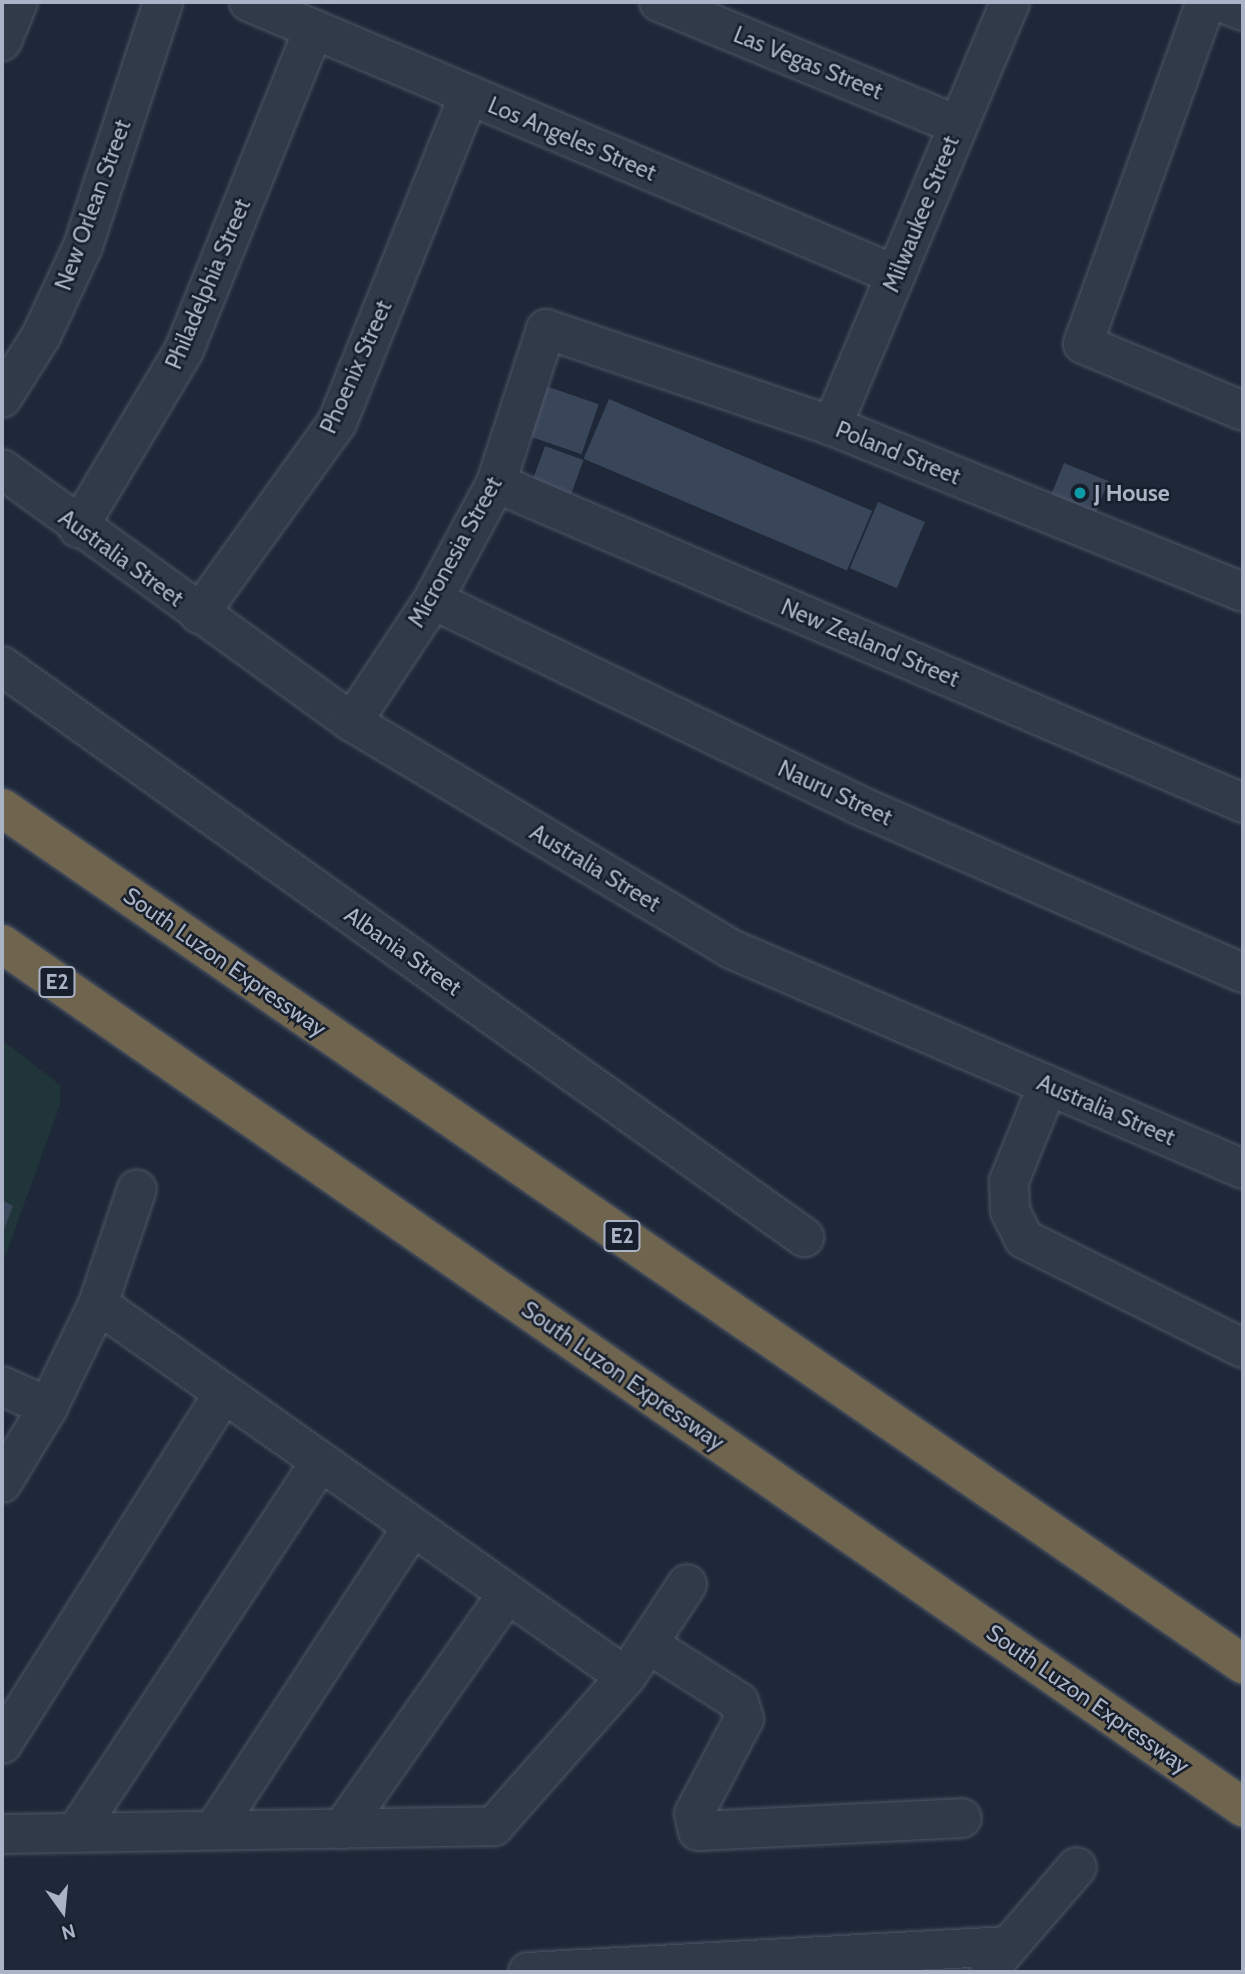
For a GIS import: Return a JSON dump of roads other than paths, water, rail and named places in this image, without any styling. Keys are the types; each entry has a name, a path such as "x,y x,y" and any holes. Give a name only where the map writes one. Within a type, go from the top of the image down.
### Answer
{"highway":[{"name":"South Luzon Expressway","path":"2,808 1243,1664"},
{"name":"South Luzon Expressway","path":"2,944 1243,1807"},
{"path":"2,977 112,1020"}],"street":[{"path":"2,41 18,2"},
{"name":"New Orlean Street","path":"2,398 41,336 83,246 163,2"},
{"name":"Los Angeles Street","path":"249,2 896,275"},
{"name":"Las Vegas Street","path":"659,2 957,125"},
{"name":"Milwaukee Street","path":"832,426 1010,2"},
{"path":"1206,2 1083,344 1243,411"},
{"path":"1220,2 1243,11"},
{"name":"Philadelphia Street","path":"78,528 184,350 314,29"},
{"name":"Phoenix Street","path":"199,614 337,423 468,95"},
{"name":"Poland Street","path":"546,329 832,426 1243,592"},
{"name":"Micronesia Street","path":"352,722 433,600 496,483 546,329"},
{"name":"Australia Street","path":"2,469 78,528 352,722 731,949 1243,1169"},
{"name":"New Zealand Street","path":"496,483 1243,803"},
{"name":"Nauru Street","path":"433,600 856,804 1243,973"},
{"name":"Albania Street","path":"2,666 804,1237"},
{"path":"1048,1085 1009,1181 1010,1211 1024,1239 1243,1348"},
{"path":"2,1483 48,1407 98,1304 137,1189"},
{"path":"98,1304 411,1529 626,1677"},
{"path":"2,1385 48,1407"},
{"path":"2,1744 223,1395"},
{"path":"78,1831 320,1462"},
{"path":"214,1830 411,1529"},
{"path":"2,1834 494,1826 626,1677 687,1584"},
{"path":"342,1829 506,1595"},
{"path":"648,1644 739,1702 744,1718 694,1814 698,1831 962,1818"},
{"path":"528,1972 996,1959 1077,1867"}],"place":[{"name":"J House","path":"1080,493"}]}
